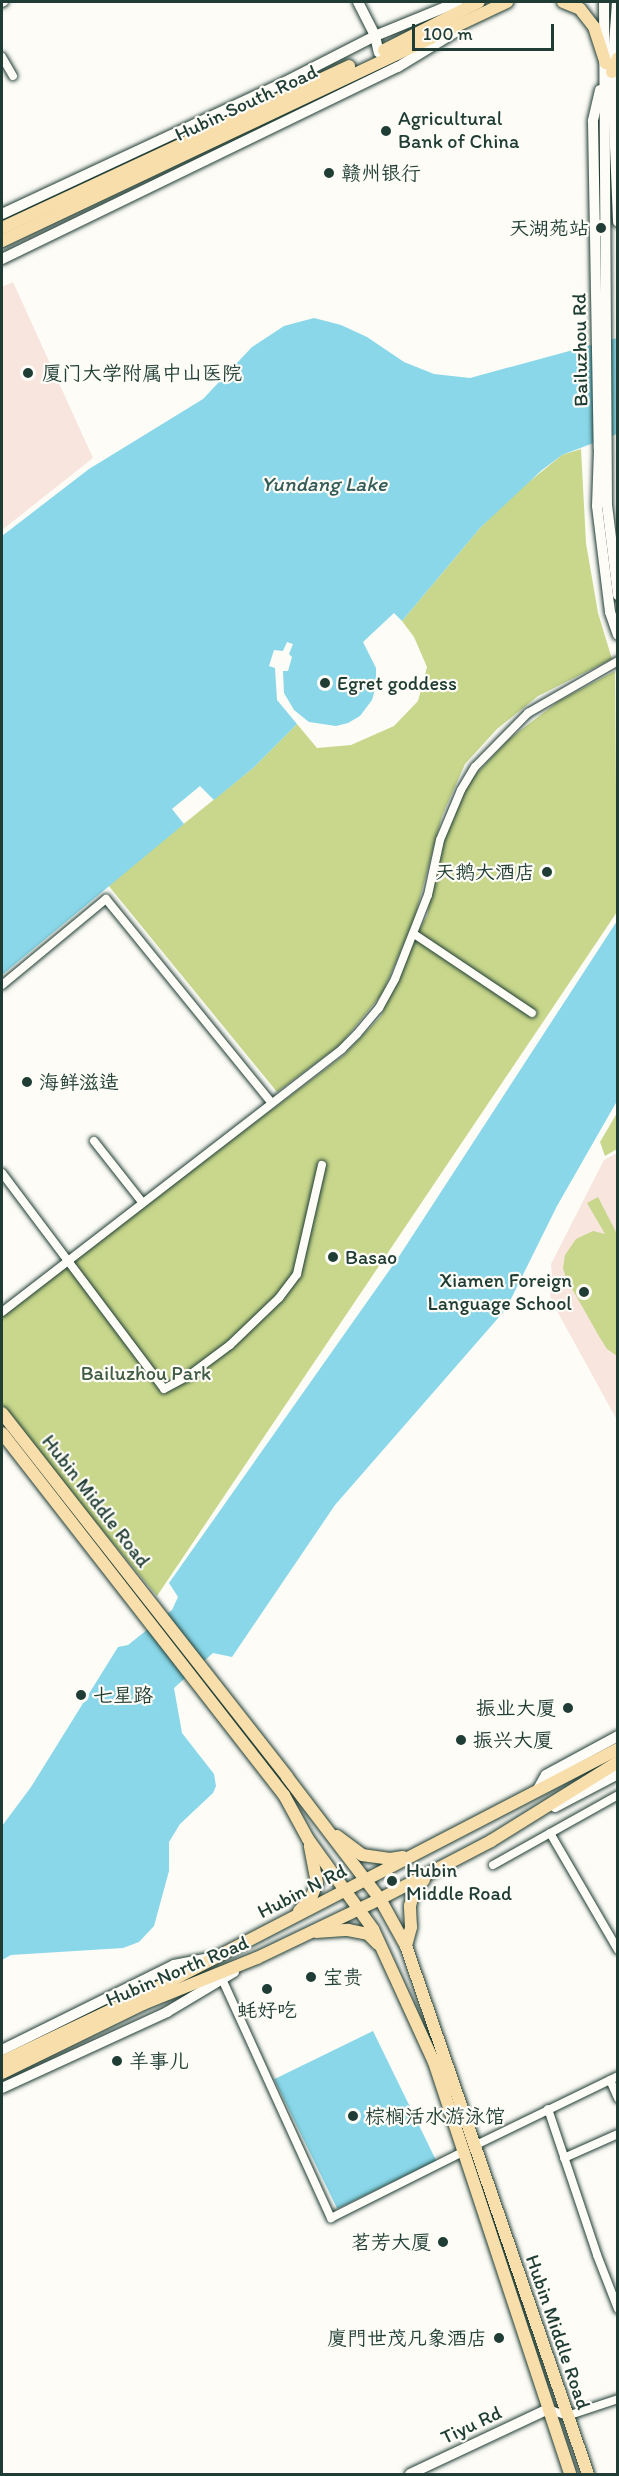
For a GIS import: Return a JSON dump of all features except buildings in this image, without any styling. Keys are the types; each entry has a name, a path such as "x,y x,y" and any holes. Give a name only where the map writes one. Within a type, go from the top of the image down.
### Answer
{"main road":[{"path":"358,2 375,36 379,53"},
{"path":"2,214 285,82 375,36 459,2"},
{"name":"Hubin South Road","path":"2,228 379,53 479,2"},
{"name":"Hubin South Road","path":"2,242 502,4 517,2"},
{"path":"563,2 580,9 594,27 612,64"},
{"name":"Bailuzhou Rd","path":"604,2 612,64 616,124 618,222"},
{"name":"Bailuzhou Rd","path":"617,2 612,64 602,314 603,448 607,505 618,595"},
{"path":"2,259 398,67 502,4"},
{"name":"Bailuzhou Rd","path":"603,448 597,506 610,612 618,635"},
{"name":"Hubin Middle Road","path":"2,1413 155,1618"},
{"name":"Hubin Middle Road","path":"2,1433 155,1618"},
{"path":"155,1618 200,1675"},
{"name":"Hubin Middle Road","path":"200,1675 380,1899 406,1946 570,2475"},
{"name":"Hubin Middle Road","path":"200,1675 284,1795 308,1839 358,1907 382,1948 434,2062 588,2475"},
{"path":"537,1791 546,1775 618,1736"},
{"name":"Hubin N Rd","path":"2,2062 153,1990 212,1958 346,1892 618,1749"},
{"name":"Hubin North Road","path":"2,2073 143,2004 257,1958 358,1907 380,1899 491,1841 618,1762"},
{"path":"491,1841 618,1774"},
{"path":"323,1826 362,1855 390,1859 413,1855"},
{"path":"292,1918 311,1898 317,1883 308,1839"},
{"path":"406,1946 411,1927 410,1906 414,1890 430,1873"},
{"path":"306,1933 348,1930 368,1934 382,1948"},
{"path":"2,2050 174,1965 212,1958"},
{"path":"2,2088 167,2012 257,1958"},
{"name":"Tiyu Rd","path":"410,2475 548,2409"}],"street":[{"path":"2,57 13,76"},
{"path":"2,1312 342,1049 379,1008 414,934 428,895 440,840 461,790 475,767 528,713 618,661"},
{"path":"2,985 106,899 271,1102"},
{"path":"414,934 532,1013"},
{"path":"94,1141 142,1202"},
{"path":"2,1173 164,1389 187,1377 230,1345 260,1319 297,1274 322,1164"},
{"path":"493,1865 618,1795"},
{"path":"550,1833 618,1950"},
{"path":"222,1979 331,2218 614,2078 618,2097"},
{"path":"548,2109 618,2309"},
{"path":"564,2158 618,2134"},
{"path":"548,2409 567,2416 618,2399"}],"shaded area":[{"name":"厦门大学附属中山医院","path":"13,282 93,458 2,530 2,287"},
{"name":"Xiamen Foreign Language School","path":"617,1153 617,1420 551,1300 549,1284 552,1275 551,1264 604,1160"}],"green space":[{"path":"581,449 586,543 598,613 612,659 538,696 497,729 465,764 442,816 414,920 382,994 340,1045 277,1092 108,885 253,768 297,724 317,748 351,745 394,726 418,701 427,667 414,637 402,621 480,528 513,495 562,455"},
{"name":"Bailuzhou Park","path":"615,671 617,912 157,1596 2,1410 2,1314 343,1056 381,1016 410,945 427,916 440,840 461,790 509,739 559,701"},
{"path":"617,1113 617,1149 605,1156 600,1142"},
{"path":"598,1197 617,1234 617,1356 607,1349 600,1338 566,1278 563,1268 565,1255 576,1239 593,1231 605,1234 587,1203"}],"water":[{"name":"Yundang Lake","path":"314,318 341,325 367,337 404,362 434,374 470,378 617,338 617,434 562,455 542,470 480,528 402,621 394,613 363,642 376,668 376,686 372,700 360,716 348,723 336,726 309,722 294,710 284,693 283,671 288,671 292,657 289,654 293,644 287,642 283,651 274,650 269,666 275,668 277,700 297,724 253,768 214,800 200,786 172,809 184,824 2,975 2,536 89,469 203,399 252,347 284,326"},
{"path":"617,921 617,1101 557,1206 506,1309 335,1505 232,1657 213,1653 174,1688 182,1733 214,1774 216,1786 213,1793 180,1824 169,1842 169,1871 154,1926 139,1942 123,1948 11,1955 2,1960 2,1826 31,1787 118,1647 128,1645 172,1610 178,1597 169,1583 398,1258"},
{"name":"棕榈活水游泳馆","path":"373,2031 436,2160 337,2209 274,2079"}],"place":[{"name":"Agricultural Bank of China","path":"386,131"},
{"name":"赣州银行","path":"329,173"},
{"name":"天湖苑站","path":"601,228"},
{"name":"厦门大学附属中山医院","path":"28,373"},
{"name":"Egret goddess","path":"325,683"},
{"name":"天鹅大酒店","path":"547,872"},
{"name":"海鲜滋造","path":"27,1082"},
{"name":"Basao","path":"333,1257"},
{"name":"Xiamen Foreign Language School","path":"584,1292"},
{"name":"七星路","path":"81,1695"},
{"name":"振业大厦","path":"568,1708"},
{"name":"振兴大厦","path":"461,1740"},
{"name":"Hubin Middle Road","path":"392,1881"},
{"name":"宝贵","path":"311,1977"},
{"name":"蚝好吃","path":"267,1989"},
{"name":"羊事儿","path":"117,2061"},
{"name":"棕榈活水游泳馆","path":"353,2116"},
{"name":"茗芳大厦","path":"443,2242"},
{"name":"廈門世茂凡象酒店","path":"499,2338"}]}
